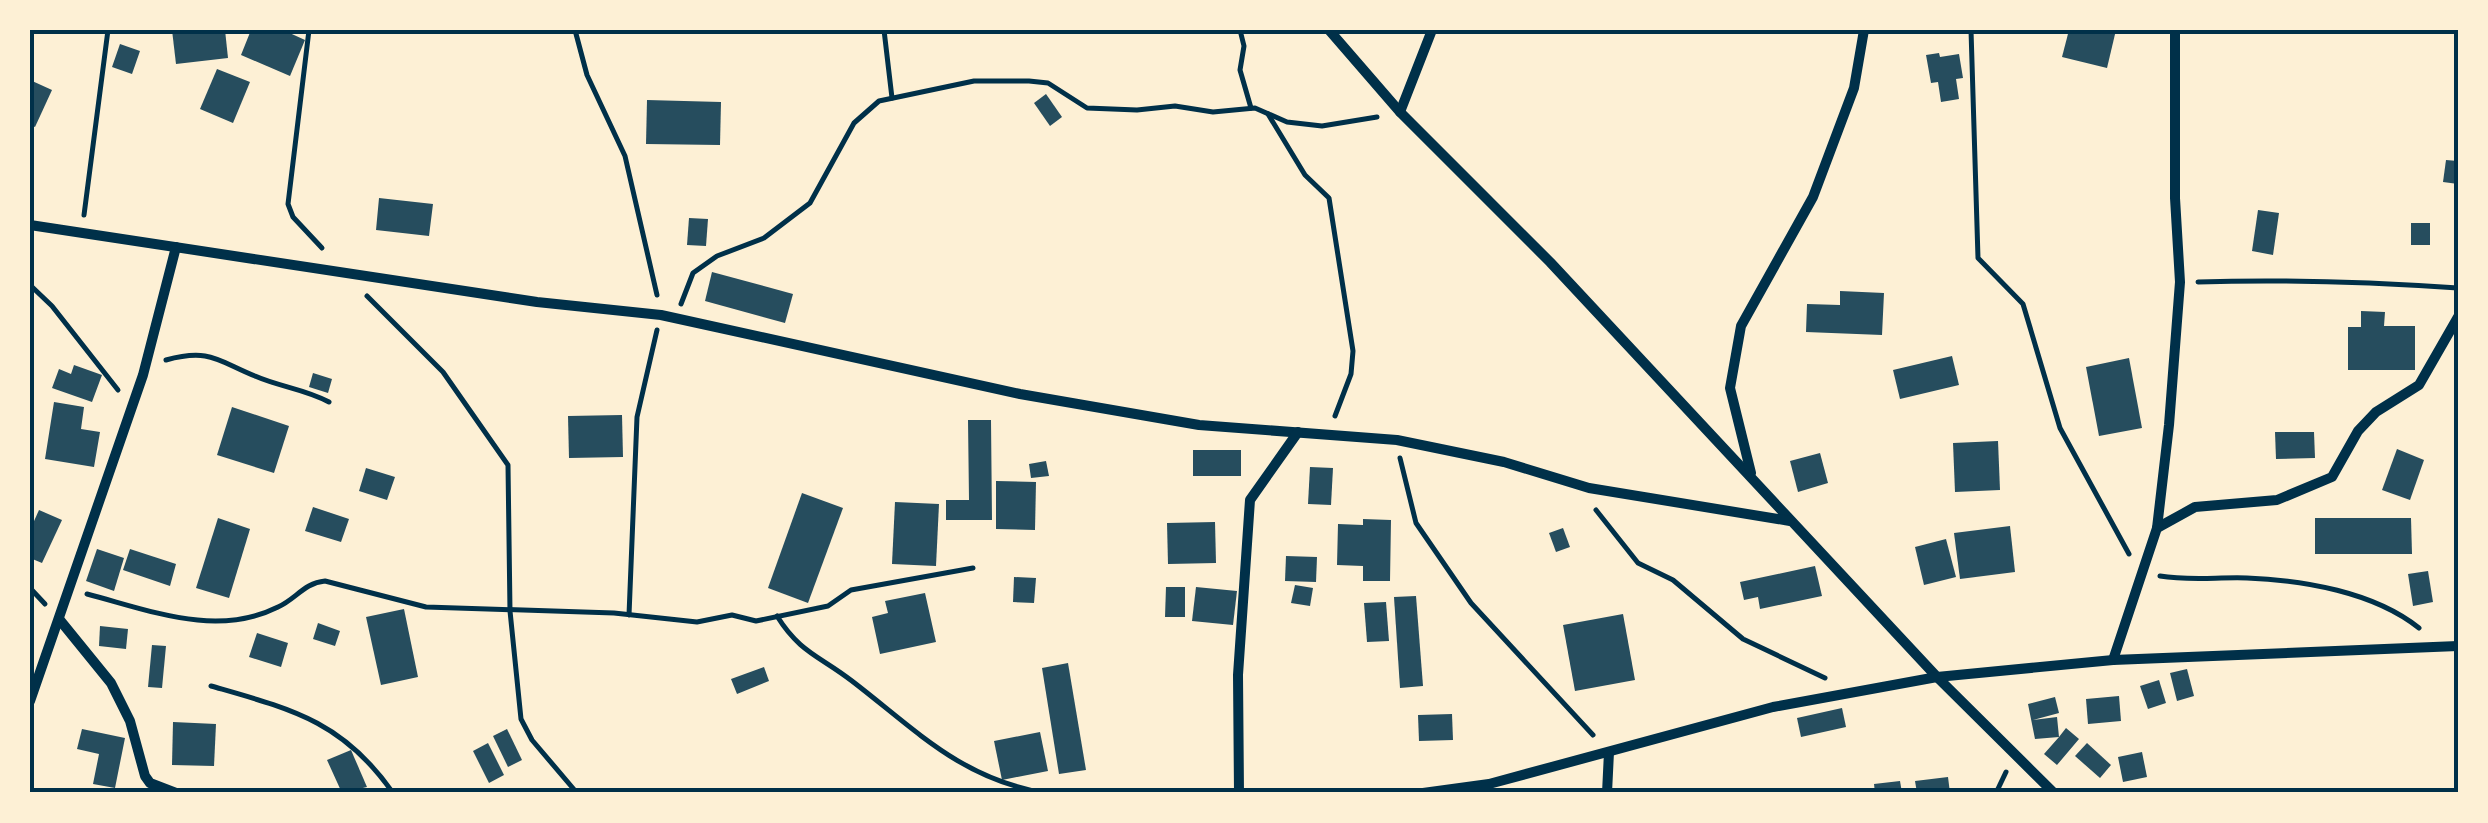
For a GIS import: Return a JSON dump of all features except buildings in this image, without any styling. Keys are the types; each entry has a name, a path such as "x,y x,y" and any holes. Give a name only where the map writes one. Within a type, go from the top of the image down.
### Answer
{"street":[{"path":"1329,30 1400,112 1550,262 1937,677 2054,793"},
{"path":"1400,112 1432,30"},
{"path":"1753,479 1730,388 1741,326 1813,197 1854,88 1864,30"},
{"path":"2112,660 2157,528 2180,282 2175,30"},
{"path":"30,224 661,315 1020,394 1199,424 1397,440 1504,462 1588,488 1790,521"},
{"path":"30,700 143,375 176,247"},
{"path":"2157,528 2195,507 2277,500 2312,489 2332,477 2358,432 2376,412 2419,384 2458,316"},
{"path":"1239,793 1238,675 1250,500 1298,432"},
{"path":"59,620 111,683 130,721 150,783 176,793"},
{"path":"1423,793 1489,784 1850,690 1937,677 2112,660 2458,646"},
{"path":"1607,793 1609,752"}],"path":[{"path":"82,232 108,30"},
{"path":"309,30 288,204 293,216 443,372 508,466 510,611 521,719 532,740 578,793"},
{"path":"574,30 587,76 624,156 661,315 636,417 629,614"},
{"path":"884,30 892,98"},
{"path":"1240,30 1244,46 1240,70 1250,108"},
{"path":"1972,30 1978,258 2023,304 2060,428 2142,573 2175,578 2275,580 2336,590 2411,622 2439,644"},
{"path":"675,318 694,273 717,256 764,238 810,203 854,123 868,106 892,98 974,81 1029,81 1048,83 1087,108 1137,110 1175,106 1213,112 1250,108 1287,122 1322,126 1400,112"},
{"path":"1268,114 1299,166 1329,198 1353,351 1351,374 1330,433"},
{"path":"2180,282 2326,278 2379,286 2458,288"},
{"path":"30,285 52,306 132,409"},
{"path":"143,375 182,356 218,356 256,376 308,390 329,402"},
{"path":"1397,440 1416,523 1471,603 1609,752"},
{"path":"1588,488 1599,518 1638,564 1673,580 1743,639 1850,690"},
{"path":"70,590 199,624 278,608 310,584 325,580 426,607 629,614 697,622 732,615 756,621 828,606 851,590 973,568"},
{"path":"777,616 793,642 838,670 931,747 975,772 1044,793"},
{"path":"210,686 286,708 350,741 370,758 393,793"}]}
